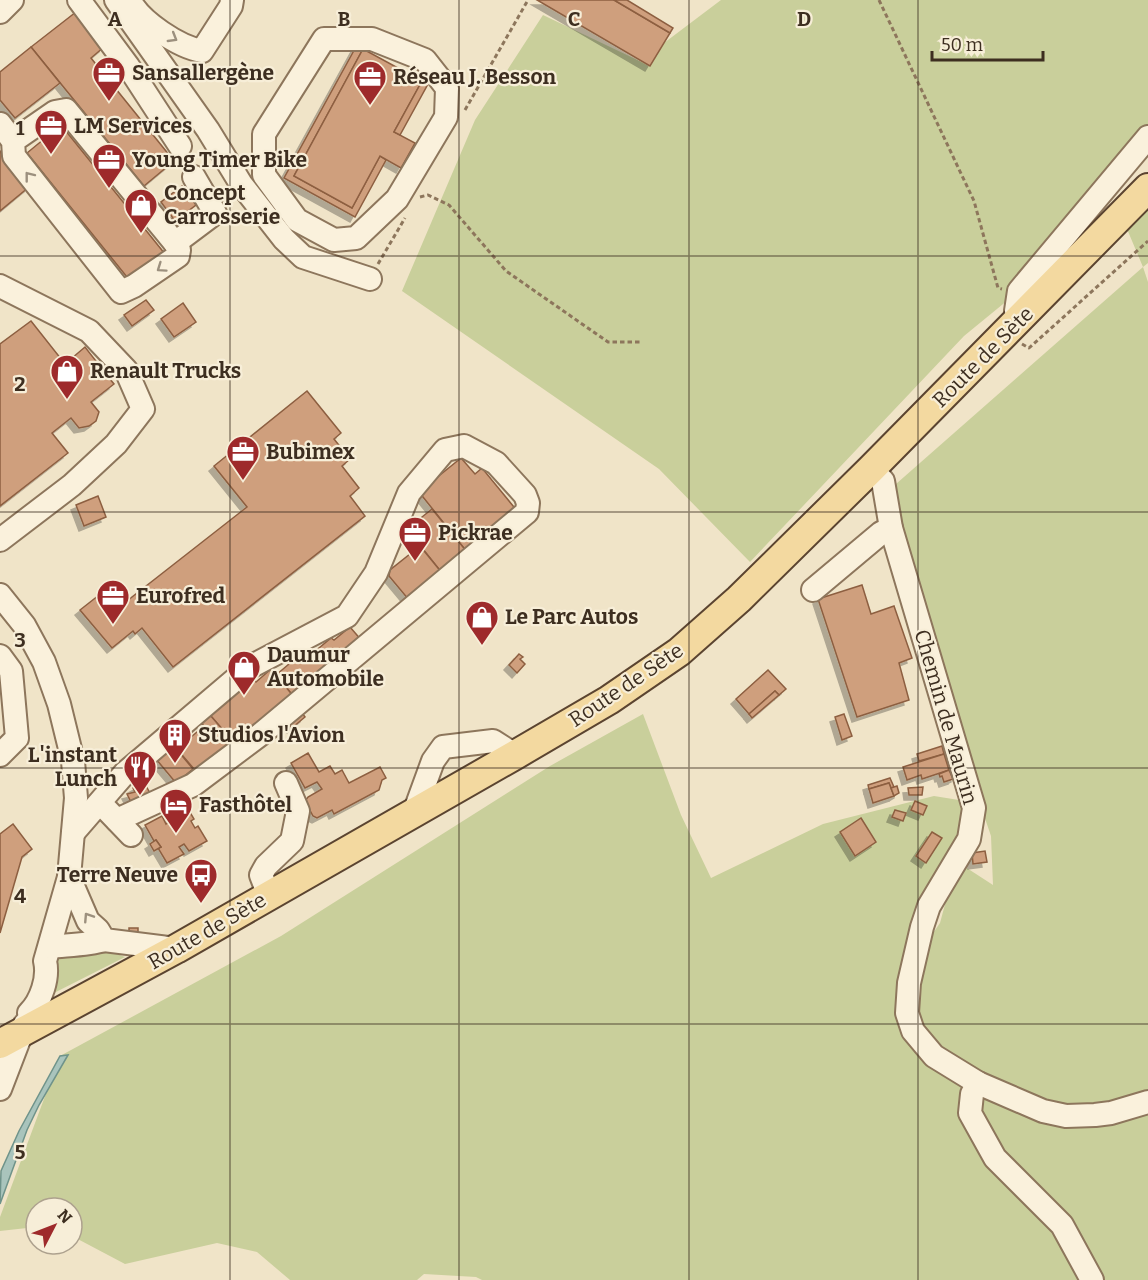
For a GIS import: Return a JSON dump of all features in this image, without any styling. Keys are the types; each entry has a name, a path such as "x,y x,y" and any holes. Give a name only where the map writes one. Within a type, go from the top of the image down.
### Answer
{"main road":[{"name":"Route de Sète","path":"17,1030 176,949 515,756 609,700 680,652 739,599 872,469 1015,315 1148,188"}],"street":[{"path":"0,12 12,0"},
{"path":"79,0 128,66 180,146"},
{"path":"116,0 208,130 241,184 284,239 303,257 370,279"},
{"path":"130,0 135,10 156,28 191,49 202,51 231,6 232,0"},
{"path":"324,39 372,39 425,60 447,88 446,117 398,199 356,238 334,240 297,220 264,176 264,134 324,39"},
{"path":"66,110 175,243 179,250 178,256 134,286 121,292 14,156 7,133 55,112 66,110"},
{"path":"1015,315 1148,137"},
{"path":"175,243 215,213 195,177"},
{"path":"325,265 334,240"},
{"path":"0,286 89,331 126,370 143,409 116,444 72,485 0,540"},
{"path":"73,833 99,803 125,773 250,667 347,616 376,573 409,493 445,450 464,446 483,455 496,463 525,495 528,503 527,512 261,734 193,785 124,828 99,803"},
{"name":"Chemin de Maurin","path":"872,469 882,481 891,528 974,808 969,839 929,906 922,927 909,983 907,1013 913,1031 933,1056 978,1083 1043,1111 1066,1116 1111,1113 1148,1102"},
{"path":"813,590 891,528"},
{"path":"0,595 8,621 24,625 44,662 68,735 76,798 69,877 47,954 47,970 38,1004 17,1030 0,1089"},
{"path":"0,656 11,671 17,738 0,755"},
{"path":"414,813 433,761 443,747 494,741 515,756"},
{"path":"269,896 261,875 266,866 292,841 298,810 286,783"},
{"path":"69,877 88,921 98,930 104,940"},
{"path":"47,954 104,940 176,949"},
{"path":"978,1083 972,1094 970,1113 995,1158 1062,1226 1092,1280"}],"path":[{"path":"879,0 974,201 998,288 1015,315 1029,348 1148,242"},
{"path":"415,199 428,195 449,205 506,271 608,342 641,342"}],"green space":[{"path":"721,0 1148,0 1148,137 1019,291 964,336 750,562 659,469 402,291 475,120 543,15 650,66 664,43"},
{"path":"1148,208 1148,263 1143,267 1127,229"},
{"path":"1143,267 1148,282 1148,1097 1043,1111 1148,1111 1148,1280 482,1280 476,1277 424,1274 417,1280 290,1280 257,1252 217,1243 125,1264 84,1242 84,1196 24,1196 24,1228 0,1231 0,1217 60,1056 281,936 550,766 643,714 681,815 711,878 823,824 934,796 965,801 956,861 993,885 991,836 959,742 905,561 896,484","holes":["955,867 940,923 926,943"]},
{"path":"107,950 125,957 50,995 57,956"}],"water":[{"path":"68,1055 27,1130 0,1204 1,1171 19,1131 60,1056"}],"building":[{"path":"537,0 614,0 670,33 650,66"},
{"path":"614,0 627,0 673,28 670,33"},
{"path":"76,12 104,47 91,58 174,161 144,186 31,47"},
{"path":"357,45 363,49 294,176 352,208 380,156 386,160 355,217 284,178"},
{"path":"31,47 60,83 15,118 0,100 0,72"},
{"name":"Réseau J. Besson","path":"363,49 422,81 394,132 415,143 401,168 380,156 352,208 294,176"},
{"path":"422,81 428,84 400,135 394,132"},
{"path":"61,125 165,254 131,282 27,153"},
{"path":"0,151 29,187 0,211"},
{"path":"182,186 196,205 175,221 161,202"},
{"path":"146,300 154,310 132,326 124,315"},
{"path":"183,303 196,322 174,337 161,319"},
{"path":"31,321 65,364 85,347 99,365 104,361 109,368 104,372 114,384 91,402 99,412 96,421 89,426 79,428 71,418 52,433 68,453 0,506 0,344"},
{"path":"307,391 341,433 334,439 350,459 342,466 359,488 350,496 365,516 173,667 142,628 135,634 133,631 112,648 80,610 108,588 123,604 247,507 214,466"},
{"path":"461,458 475,474 482,468 518,512 467,552 419,492"},
{"path":"98,496 106,517 84,526 76,505"},
{"path":"432,509 467,552 442,573 407,529"},
{"path":"420,546 442,573 409,600 389,576 390,570"},
{"path":"862,585 871,614 894,606 912,658 899,663 909,700 857,717 818,599"},
{"path":"350,627 362,641 294,697 276,675 302,653 307,658 331,638 334,640"},
{"path":"519,654 523,657 520,659 525,664 517,673 509,665"},
{"path":"271,669 294,697 236,745 210,715 253,679 256,682"},
{"path":"768,670 786,689 779,695 775,691 749,714 736,699"},
{"path":"775,691 779,695 752,718 749,714"},
{"path":"299,709 305,717 292,728 286,720"},
{"path":"844,714 852,736 842,740 835,717"},
{"path":"210,715 236,745 200,776 177,749 204,726 201,722"},
{"name":"Studios l'Avion","path":"173,745 193,769 176,783 156,759"},
{"path":"942,746 944,754 919,761 917,754"},
{"path":"947,752 956,777 952,779 944,754"},
{"path":"308,753 319,772 330,766 335,774 342,770 349,783 380,767 386,778 382,780 379,790 334,814 332,810 317,818 313,816 305,801 322,789 317,782 305,788 291,763"},
{"path":"944,754 949,770 922,779 921,775 907,780 903,767"},
{"path":"949,770 953,779 944,782 939,774"},
{"path":"890,778 894,787 891,788 889,783 869,789 868,785"},
{"name":"L'instant Lunch","path":"144,782 152,797 132,804 127,794 135,792 133,788"},
{"path":"889,783 894,796 873,803 869,789"},
{"path":"897,786 899,793 894,796 891,788"},
{"path":"923,787 922,795 909,795 908,788"},
{"path":"915,801 927,806 923,815 911,810"},
{"name":"Fasthôtel","path":"185,804 194,819 191,821 195,828 198,826 207,841 189,851 184,844 179,847 184,854 167,863 158,848 161,847 156,840 154,841 145,825 162,816 166,824 171,820 167,813"},
{"path":"895,810 906,813 903,821 892,817"},
{"path":"861,818 876,842 855,856 840,832"},
{"path":"13,824 32,849 22,857 0,933 0,834"},
{"path":"932,832 942,838 926,863 916,856"},
{"path":"156,840 161,847 154,851 150,844"},
{"path":"985,851 987,862 973,864 972,853"},
{"path":"129,928 138,928 138,934 129,934"}],"place":[{"name":"Sansallergène","path":"109,102"},
{"name":"Réseau J. Besson","path":"370,106"},
{"name":"LM Services","path":"51,155"},
{"name":"Young Timer Bike","path":"109,189"},
{"name":"Concept Carrosserie","path":"141,234"},
{"name":"Renault Trucks","path":"67,400"},
{"name":"Bubimex","path":"243,481"},
{"name":"Pickrae","path":"415,562"},
{"name":"Eurofred","path":"113,625"},
{"name":"Le Parc Autos","path":"482,646"},
{"name":"Daumur Automobile","path":"244,696"},
{"name":"Studios l'Avion","path":"175,764"},
{"name":"L'instant Lunch","path":"140,796"},
{"name":"Fasthôtel","path":"176,834"},
{"name":"Terre Neuve","path":"201,904"}]}
